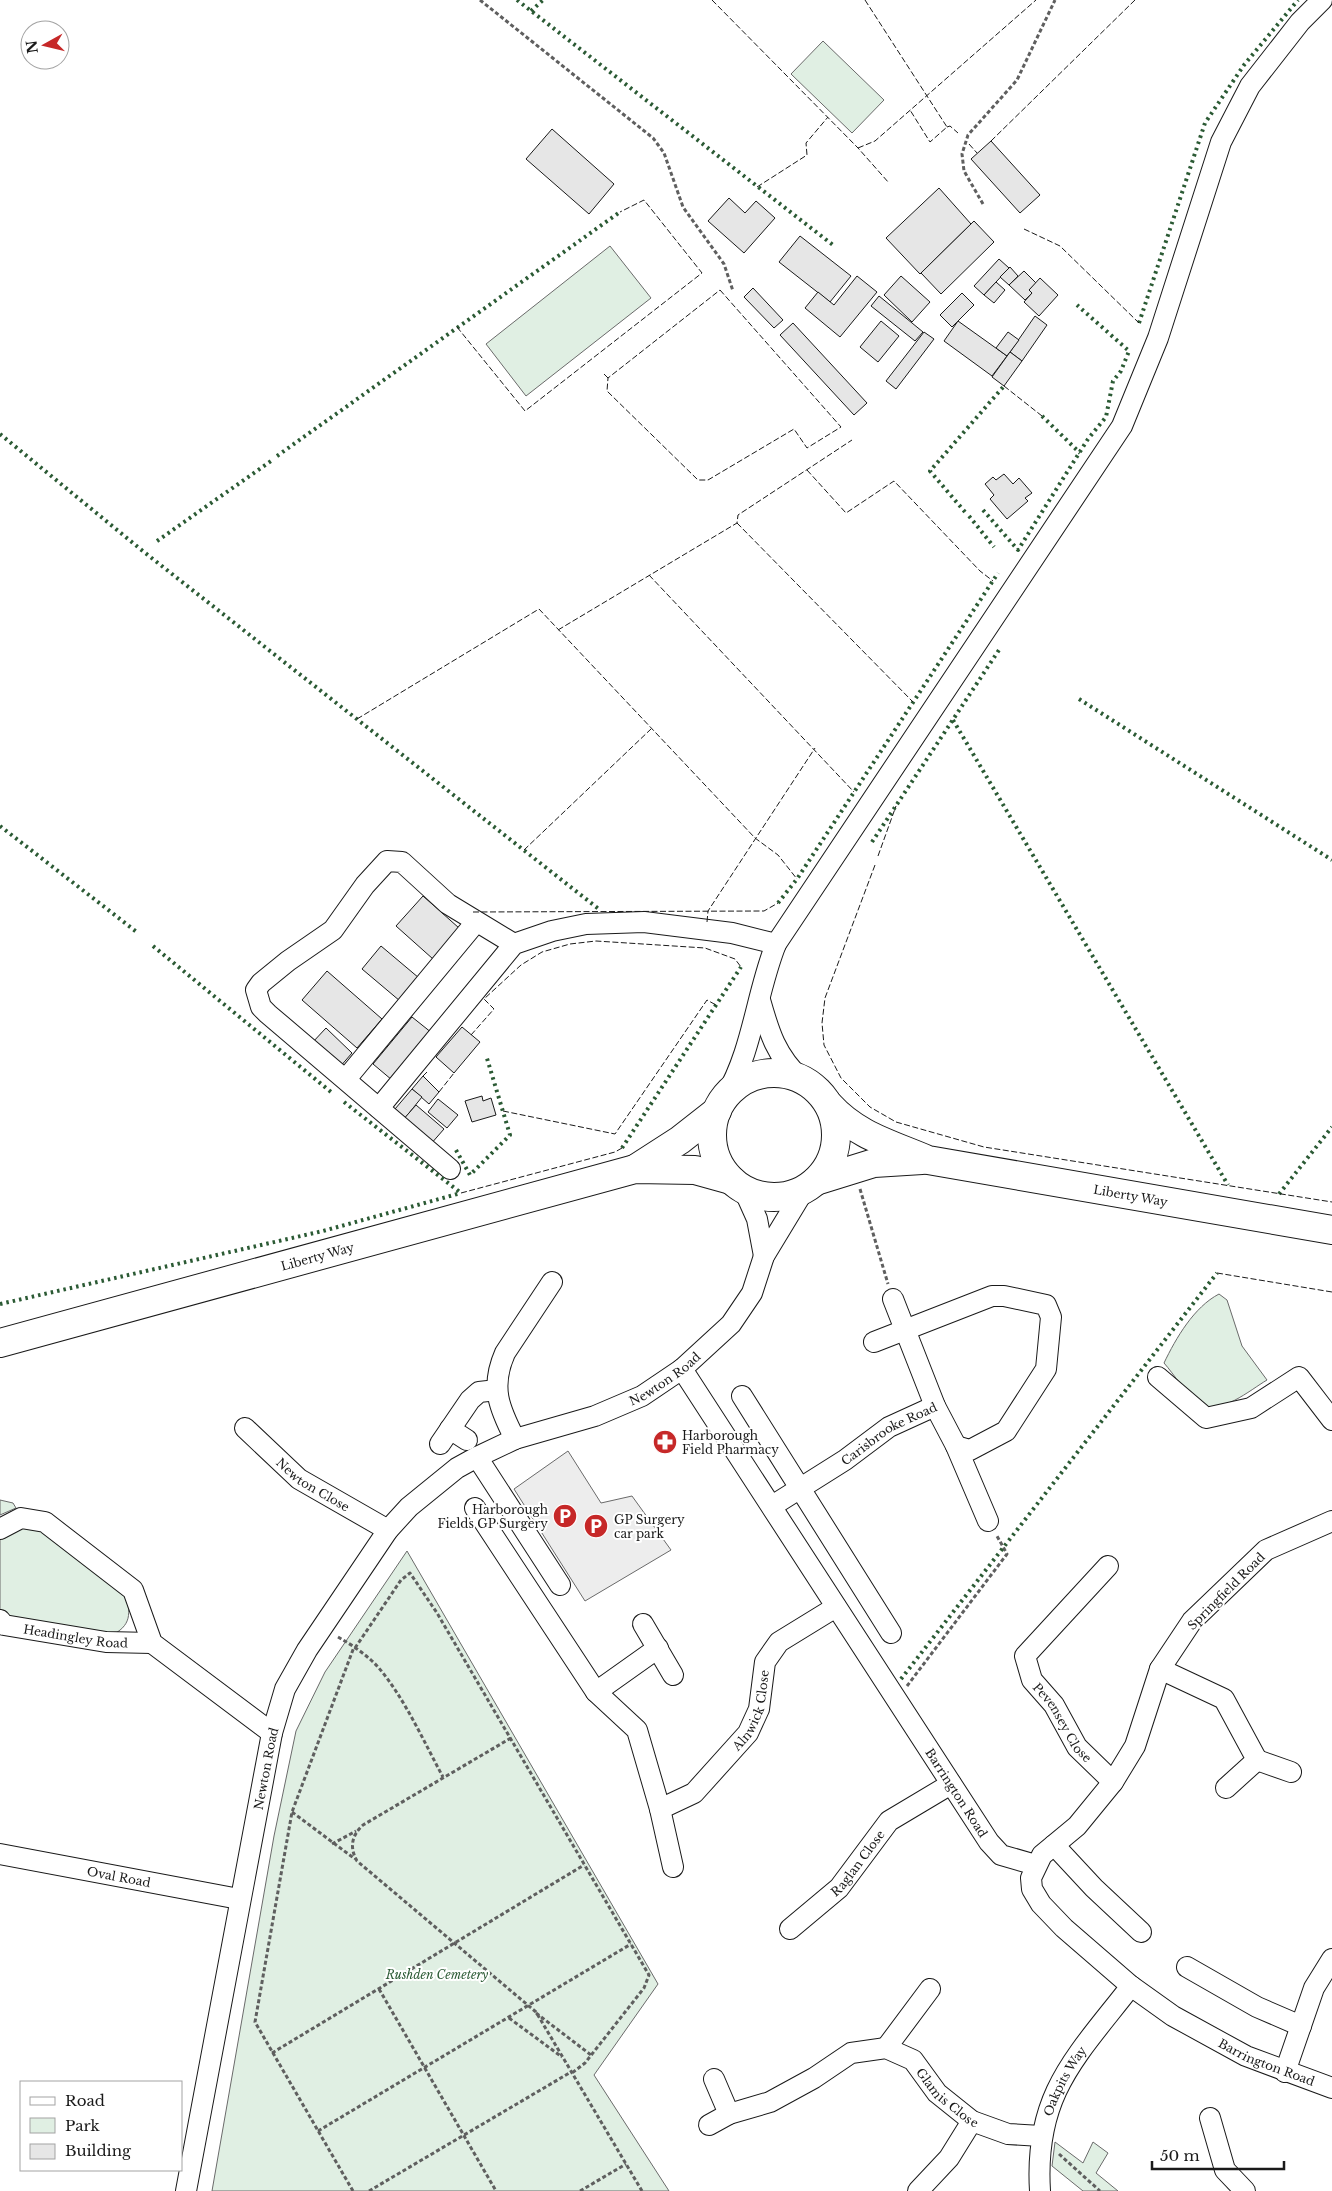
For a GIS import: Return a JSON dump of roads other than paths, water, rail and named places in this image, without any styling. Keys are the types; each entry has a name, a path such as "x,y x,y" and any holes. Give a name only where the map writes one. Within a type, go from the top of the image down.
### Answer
{"highway":[{"path":"786,1074 802,1080 817,1090 829,1106 835,1125 835,1146 829,1165 810,1186 789,1196 774,1198 759,1196 737,1185 721,1168 715,1155 713,1125 721,1104 737,1085 760,1075 786,1074"},
{"name":"Liberty Way","path":"635,1169 680,1140 721,1104"},
{"name":"Liberty Way","path":"829,1106 852,1127 928,1160"},
{"name":"Liberty Way","path":"810,1186 874,1163 928,1160 1332,1230"},
{"name":"Liberty Way","path":"0,1343 635,1169 695,1170 737,1185"}],"street":[{"path":"721,1104 744,1056 768,964 776,944 1122,426 1158,338 1221,142 1250,86 1300,22 1322,0"},
{"path":"450,1169 261,1007 256,990 261,983 332,930 387,861 402,862 448,904 514,944"},
{"path":"346,1079 476,922"},
{"path":"379,1108 514,944 552,931 586,924 644,922 732,933 776,944"},
{"path":"760,998 768,1030 778,1050 785,1063 802,1080"},
{"path":"737,1185 756,1219 764,1256"},
{"name":"Newton Road","path":"186,2191 239,1899 272,1733 285,1688 322,1627 388,1530 432,1487 457,1468 472,1449 595,1416 642,1396 682,1369 731,1324 752,1292 764,1256 810,1186"},
{"path":"515,1439 500,1410 497,1390 500,1365 505,1353 552,1282"},
{"path":"874,1342 992,1296 1004,1296 1046,1304 1051,1317 1046,1369 1006,1430 970,1450 956,1446"},
{"name":"Carisbrooke Road","path":"772,1506 845,1460 889,1427 935,1406 893,1298"},
{"name":"Barrington Road","path":"682,1369 989,1842 1001,1855 1036,1864 1031,1878 1032,1889 1041,1904 1064,1928 1131,1986 1173,2016 1208,2037 1285,2072 1332,2088"},
{"path":"1158,1377 1206,1418 1252,1408 1299,1377 1332,1420"},
{"path":"497,1390 479,1392 470,1400 445,1436 472,1449 560,1585"},
{"path":"742,1396 891,1632"},
{"path":"935,1406 956,1446 988,1521"},
{"name":"Newton Close","path":"246,1428 299,1479 388,1530"},
{"path":"475,1508 596,1692 637,1730 660,1808 673,1867"},
{"path":"0,1529 21,1518 45,1522 133,1590 152,1643 272,1733"},
{"name":"Springfield Road","path":"1036,1864 1042,1855 1077,1826 1113,1782 1136,1746 1160,1669 1192,1621 1266,1550 1332,1521"},
{"name":"Pevensey Close","path":"1108,1566 1025,1656 1032,1680 1054,1705 1077,1747 1113,1782"},
{"name":"Alnwick Close","path":"660,1808 694,1794 748,1733 759,1709 765,1662 779,1642 836,1607"},
{"name":"Headingley Road","path":"0,1620 4,1624 106,1642 152,1643"},
{"path":"643,1624 673,1675"},
{"path":"596,1692 658,1648"},
{"path":"1160,1669 1224,1699 1256,1760 1291,1772"},
{"path":"1226,1788 1256,1760"},
{"name":"Raglan Close","path":"790,1929 839,1888 889,1821 951,1784"},
{"path":"1054,1845 1094,1888 1141,1932"},
{"name":"Oval Road","path":"0,1854 239,1899"},
{"path":"1285,2072 1314,1988 1332,1959"},
{"path":"1187,1967 1257,2007 1301,2026"},
{"name":"Oakpits Way","path":"1040,2191 1038,2165 1041,2136 1056,2090 1069,2067 1131,1986"},
{"path":"709,2125 728,2114 770,2102 814,2078 850,2053 886,2048 930,1989"},
{"name":"Glamis Close","path":"886,2048 913,2060 937,2093 972,2121 1008,2134 1041,2136"},
{"path":"714,2079 728,2114"},
{"path":"1210,2118 1225,2170 1245,2191"},
{"path":"918,2191 949,2158 972,2121"}],"place":[{"name":"Harborough Field Pharmacy","path":"665,1442"},
{"name":"Harborough Fields GP Surgery","path":"565,1516"},
{"name":"GP Surgery car park","path":"596,1526"}],"park label":[{"name":"Rushden Cemetery","path":"437,1974"}]}
